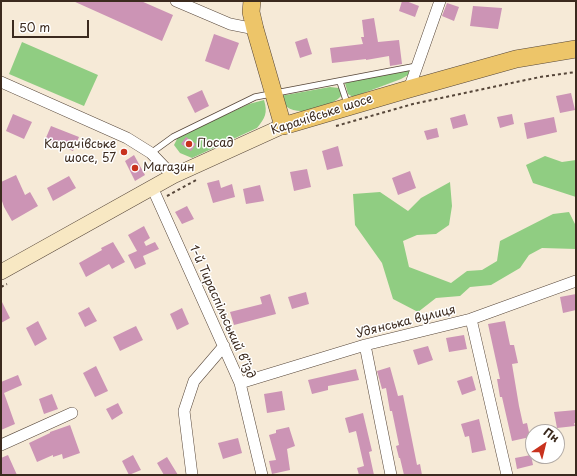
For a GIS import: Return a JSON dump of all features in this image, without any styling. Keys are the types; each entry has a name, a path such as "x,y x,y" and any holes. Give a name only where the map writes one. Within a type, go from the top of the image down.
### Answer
{"main road":[{"path":"252,1 251,12 255,29 283,126"},
{"name":"Карачівське шосе","path":"1,272 155,193 174,176 283,126 348,106 516,59 576,49"}],"street":[{"path":"176,1 230,24 255,29"},
{"path":"409,89 440,1"},
{"path":"1,82 127,138 151,153 174,176"},
{"name":"1-й Тираспільський в’їзд","path":"155,193 240,383 262,475"},
{"name":"Удянська вулиця","path":"240,383 365,345 471,319 576,281"},
{"path":"471,319 507,475"},
{"path":"365,345 391,475"},
{"path":"192,475 184,411 194,381 224,346"},
{"path":"1,445 72,413"}],"lane":[{"path":"151,153 173,137 186,130 255,98 417,66"},
{"path":"340,82 348,106"}],"path":[{"path":"333,127 413,104 540,77 576,72"},
{"path":"155,193 199,179"}],"green space":[{"path":"22,42 98,75 84,106 9,74"},
{"path":"410,69 408,75 401,79 353,97 348,94 345,83"},
{"path":"330,87 339,88 342,95 323,107 307,111 292,110 284,104 280,96"},
{"path":"264,100 266,112 257,128 192,158 180,153 174,145 178,137 249,104"},
{"path":"545,156 562,162 576,160 576,197 533,183 526,165"},
{"path":"450,182 452,206 449,225 436,234 417,235 403,241 409,267 451,283 467,271 482,270 497,261 500,241 553,214 569,212 576,226 576,249 542,248 529,255 520,268 491,285 470,287 460,296 436,298 418,312 393,299 382,263 355,225 353,194 380,192 408,211 421,198"}],"building":[{"path":"73,1 141,1 173,15 162,41"},
{"path":"402,1 419,6 415,17 399,11"},
{"path":"447,3 459,7 454,21 442,16"},
{"path":"473,6 502,8 498,29 470,26"},
{"path":"374,18 378,42 399,40 402,64 390,66 389,56 332,63 330,48 363,44 361,37 364,37 362,20"},
{"path":"214,34 239,43 229,70 205,61"},
{"path":"307,38 312,54 300,58 295,42"},
{"path":"202,90 209,106 195,113 187,97"},
{"path":"571,93 575,110 560,113 556,96"},
{"path":"13,114 32,122 24,139 6,131"},
{"path":"465,114 468,125 453,129 450,118"},
{"path":"512,114 514,124 500,128 497,117"},
{"path":"554,117 557,132 527,139 524,123"},
{"path":"51,126 79,137 73,151 45,140"},
{"path":"437,128 439,137 427,140 424,131"},
{"path":"186,137 196,144 191,151 181,144"},
{"path":"338,146 343,166 327,170 322,151"},
{"name":"Магазин","path":"134,155 145,175 135,181 125,161"},
{"path":"307,169 311,187 294,191 290,172"},
{"path":"410,171 416,188 398,195 392,178"},
{"path":"16,175 25,195 30,192 38,206 12,221 1,198 1,182"},
{"path":"69,176 76,188 53,201 47,188"},
{"path":"219,180 221,188 232,184 235,197 213,203 207,183"},
{"path":"260,185 264,201 246,204 243,189"},
{"path":"187,206 194,219 182,224 175,212"},
{"path":"144,226 150,238 144,242 146,246 155,242 159,249 143,256 146,264 135,269 128,255 137,251 128,235"},
{"path":"113,242 125,262 112,269 109,264 86,277 79,263 102,250 101,248"},
{"path":"306,292 309,304 292,309 288,297"},
{"path":"270,294 276,314 234,325 230,312 262,304 260,297"},
{"path":"576,294 576,310 563,313 560,297"},
{"path":"1,300 10,318 1,323"},
{"path":"89,307 97,321 85,327 78,313"},
{"path":"182,308 189,324 177,330 170,314"},
{"path":"38,321 47,339 35,346 26,328"},
{"path":"505,321 510,345 514,345 518,363 512,364 523,424 527,423 527,424 525,424 525,438 512,441 502,397 500,397 497,379 500,379 488,324"},
{"path":"136,326 143,340 120,351 113,337"},
{"path":"464,335 467,349 449,352 446,338"},
{"path":"428,346 433,360 418,365 413,350"},
{"path":"96,366 108,391 95,397 83,373"},
{"path":"390,367 398,396 403,395 417,465 420,464 422,475 404,475 396,446 399,445 392,411 390,411 386,388 382,389 377,371"},
{"path":"356,369 359,380 328,386 328,390 312,394 308,380"},
{"path":"18,375 22,385 4,393 15,424 1,430 1,382"},
{"path":"472,376 476,390 462,395 457,381"},
{"path":"282,391 285,410 267,413 264,394"},
{"path":"52,394 58,409 44,414 39,399"},
{"path":"118,403 123,413 112,420 106,409"},
{"path":"576,410 575,426 565,427 565,424 556,424 554,412"},
{"path":"363,413 372,451 369,452 374,475 359,475 357,468 364,466 356,431 349,433 345,418"},
{"path":"479,419 486,450 472,453 469,436 465,437 461,424"},
{"path":"70,425 80,453 63,459 62,454 53,457 53,455 37,462 29,443 50,432"},
{"path":"289,427 295,446 287,449 290,470 272,474 269,461 276,460 269,435 276,433 276,430"},
{"path":"238,438 242,453 223,459 218,443"},
{"path":"8,455 17,475 1,475 1,458"},
{"path":"133,455 141,470 129,475 122,461"},
{"path":"525,456 525,464 533,465 517,469 515,458"},
{"path":"167,457 178,475 164,475 157,463"}],"place":[{"name":"Посад","path":"189,144"},
{"name":"Карачівське шосе, 57","path":"124,152"},
{"name":"Магазин","path":"135,168"}]}
